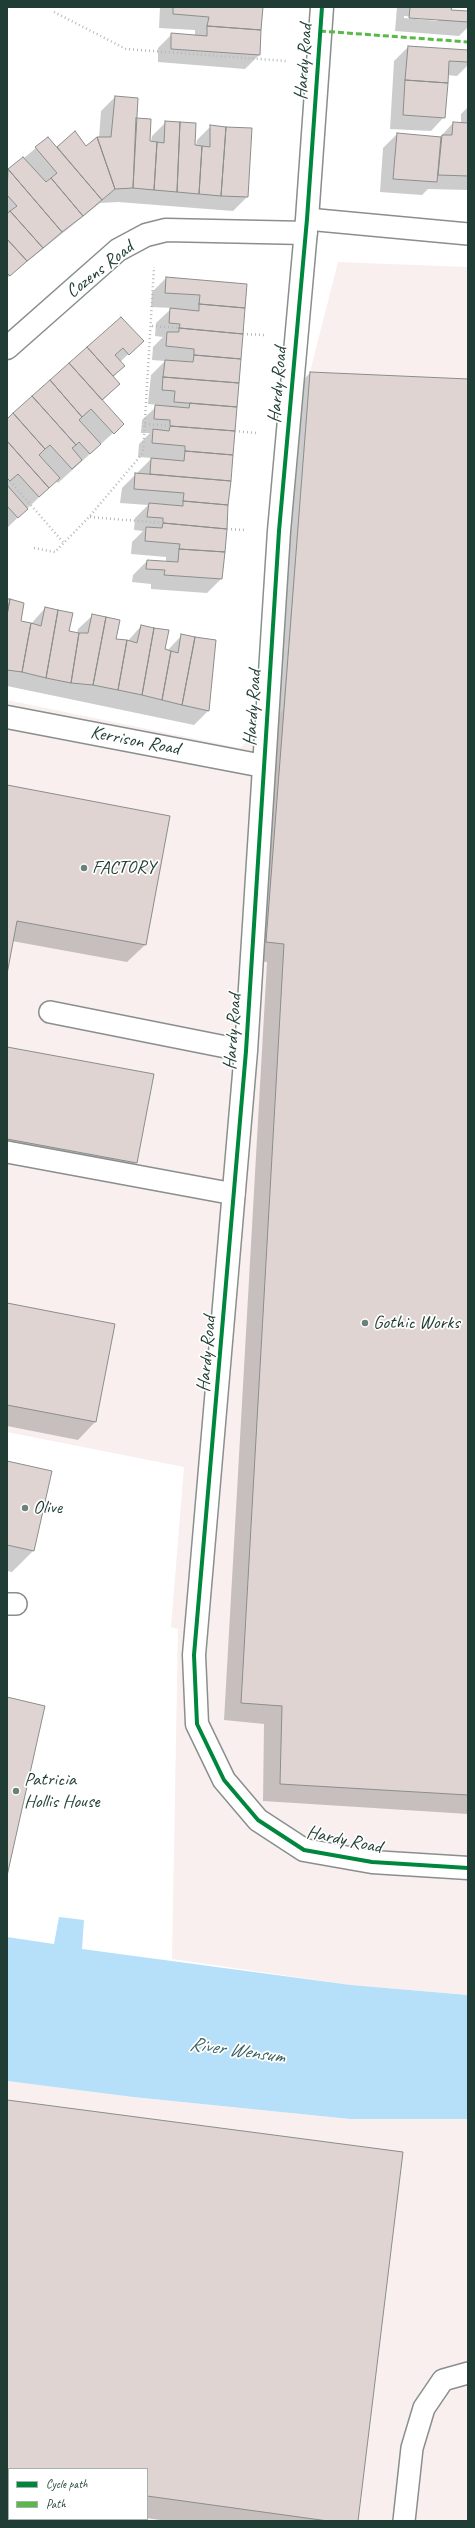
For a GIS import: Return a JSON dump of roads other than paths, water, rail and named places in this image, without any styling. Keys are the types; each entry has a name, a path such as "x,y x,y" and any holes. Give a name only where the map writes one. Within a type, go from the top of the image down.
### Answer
{"street":[{"name":"Hardy Road","path":"322,7 307,226 279,531 246,1051 194,1655 198,1724 224,1780 258,1820 304,1850 372,1862 468,1868"},
{"name":"Cozens Road","path":"7,348 118,250 146,235 166,230 307,226"},
{"name":"Kerrison Road","path":"7,717 263,766"}],"lane":[{"path":"307,226 468,234"},
{"path":"50,1012 246,1051"},
{"path":"7,1152 234,1194"},
{"path":"404,2521 412,2448 424,2408 443,2380 468,2373"}],"water":[{"name":"River Wensum","path":"59,1917 84,1920 82,1949 351,1985 468,1995 468,2119 350,2119 133,2097 7,2081 7,1937 54,1944"}],"place":[{"name":"FACTORY","path":"84,868"},
{"name":"Gothic Works","path":"365,1323"},
{"name":"Olive","path":"25,1508"},
{"name":"Patricia Hollis House","path":"16,1791"}]}
